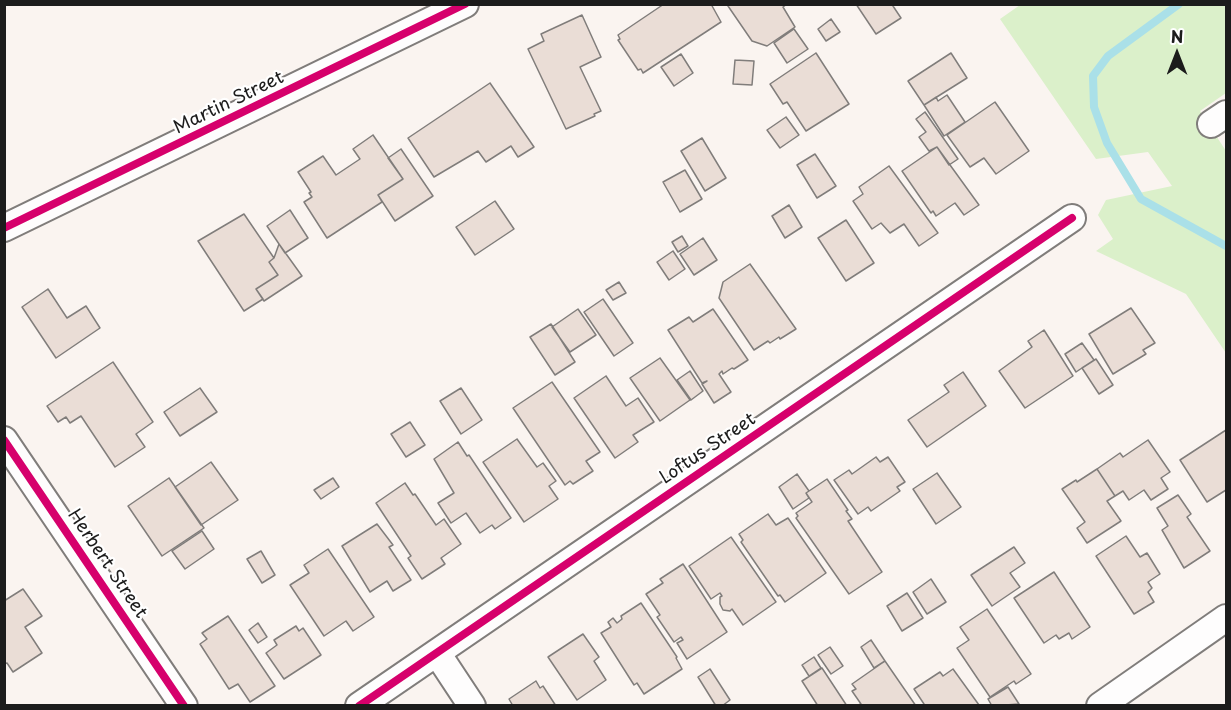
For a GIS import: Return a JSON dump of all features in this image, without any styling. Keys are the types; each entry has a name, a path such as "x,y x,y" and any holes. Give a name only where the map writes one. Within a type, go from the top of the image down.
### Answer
{"street":[{"name":"Martin Street","path":"4,228 465,4"},
{"name":"Loftus Street","path":"359,705 1072,218"},
{"name":"Herbert Street","path":"4,440 184,705"},
{"path":"1100,705 1227,618"},
{"path":"437,653 472,705"}],"green space":[{"path":"1020,5 1226,5 1226,93 1200,111 1226,151 1226,353 1186,294 1096,251 1113,239 1098,215 1106,200 1172,186 1148,152 1096,159 1000,19"}],"building":[{"path":"664,4 711,4 721,22 643,73 641,69 638,70 618,40 620,39 618,35"},
{"path":"730,4 787,4 783,7 795,27 767,46 752,41 728,6"},
{"path":"856,4 896,4 893,6 901,18 876,34"},
{"path":"582,15 601,57 580,67 601,111 566,129 528,49 544,41 541,34"},
{"path":"831,19 840,32 826,41 818,29"},
{"path":"794,29 808,49 787,63 774,43"},
{"path":"816,53 849,104 806,131 787,102 783,104 770,84"},
{"path":"951,53 967,78 924,105 908,81"},
{"path":"681,54 693,73 674,86 661,67"},
{"path":"735,60 754,61 752,85 733,84"},
{"path":"490,83 534,147 518,157 511,146 486,162 478,151 434,177 408,138"},
{"path":"947,95 965,122 944,136 924,105 936,97 938,101"},
{"path":"995,102 1029,151 996,174 984,158 970,167 947,135"},
{"path":"925,112 958,159 949,165 937,147 929,151 919,137 926,132 916,119"},
{"path":"786,117 799,135 780,148 767,130"},
{"path":"373,135 403,179 378,195 382,202 327,238 304,202 312,197 309,193 311,192 298,172 323,156 336,175 360,159 353,149"},
{"path":"702,138 726,178 705,191 681,151"},
{"path":"937,147 979,205 964,215 955,203 936,216 933,211 931,213 902,171"},
{"path":"401,149 433,196 395,221 378,195 403,179 388,158"},
{"path":"815,154 836,186 817,198 797,165"},
{"path":"889,166 938,233 919,246 904,224 890,233 881,223 872,229 853,201 863,194 859,187"},
{"path":"685,170 702,199 680,212 663,182"},
{"path":"495,201 514,229 475,255 456,227"},
{"path":"789,205 802,227 785,238 772,216"},
{"path":"290,210 308,238 285,253 267,226"},
{"path":"244,214 274,258 269,262 278,275 256,289 263,299 244,311 198,241"},
{"path":"846,220 874,263 846,281 818,238"},
{"path":"682,236 688,246 678,252 672,242"},
{"path":"703,238 717,260 694,275 680,254"},
{"path":"279,244 302,276 264,301 256,289 278,275 269,262 274,258"},
{"path":"673,251 685,269 669,280 657,262"},
{"path":"750,264 796,329 754,350 719,298 723,282"},
{"path":"619,282 626,293 613,300 606,290"},
{"path":"48,289 67,318 86,306 100,328 56,358 22,307"},
{"path":"603,299 633,343 614,356 584,312"},
{"path":"1131,308 1155,343 1143,350 1146,354 1113,374 1089,334"},
{"path":"578,309 596,335 570,352 552,327"},
{"path":"713,309 748,360 734,369 723,374 722,371 719,374 731,392 714,403 702,384 707,381 702,383 668,330 689,317 693,322"},
{"path":"551,324 575,362 555,375 530,337"},
{"path":"1044,330 1073,376 1025,408 999,371 1032,347 1028,341"},
{"path":"1082,343 1094,360 1076,372 1065,354"},
{"path":"660,358 690,400 660,421 630,378"},
{"path":"1096,359 1113,385 1099,394 1082,368"},
{"path":"113,362 153,422 136,434 145,447 115,467 81,416 70,423 66,417 58,422 47,406"},
{"path":"690,371 703,391 691,400 677,380"},
{"path":"963,372 986,406 927,447 908,420 949,392 944,385"},
{"path":"606,376 626,406 638,398 654,422 633,435 638,442 615,458 574,398"},
{"path":"552,382 600,452 586,461 593,471 573,484 570,481 565,485 513,408"},
{"path":"200,388 217,412 180,436 164,412"},
{"path":"461,388 482,420 461,434 440,401"},
{"path":"410,422 425,445 406,457 391,434"},
{"path":"1226,430 1226,490 1207,502 1180,460"},
{"path":"517,439 537,467 543,463 556,481 549,486 558,499 524,522 483,462"},
{"path":"1148,440 1170,472 1161,478 1168,489 1151,500 1144,490 1129,500 1123,491 1115,496 1097,469 1120,453 1123,457"},
{"path":"458,442 511,518 495,529 492,525 480,533 466,513 451,523 438,503 454,493 434,459"},
{"path":"876,457 880,462 888,457 905,482 897,487 900,491 871,511 868,507 858,514 834,480 849,470 852,474"},
{"path":"211,462 238,500 201,525 175,487"},
{"path":"1097,469 1115,496 1107,501 1121,521 1087,543 1077,528 1085,522 1062,489"},
{"path":"937,473 961,507 936,524 913,489"},
{"path":"797,474 809,491 806,493 809,498 793,509 779,487"},
{"path":"169,478 204,528 162,556 128,506"},
{"path":"333,478 339,487 321,499 314,490"},
{"path":"827,479 848,510 846,511 852,519 848,521 882,572 849,594 796,518 798,516 796,513 812,502 806,493"},
{"path":"405,483 436,525 444,519 461,544 441,558 445,564 422,579 408,558 411,556 376,503"},
{"path":"1178,495 1191,514 1187,517 1210,551 1184,568 1162,530 1168,526 1157,508"},
{"path":"768,514 776,525 788,518 826,573 785,602 780,595 778,596 741,542 743,540 739,534"},
{"path":"377,524 393,545 389,547 411,580 393,591 387,581 370,592 342,546"},
{"path":"202,531 214,549 185,569 172,551"},
{"path":"1126,536 1140,557 1147,553 1160,574 1148,582 1152,588 1148,592 1154,602 1134,614 1096,556"},
{"path":"731,537 776,602 743,625 732,609 723,610 720,604 722,596 720,593 711,599 689,566"},
{"path":"1014,547 1025,563 1010,573 1020,587 992,606 971,575"},
{"path":"328,549 374,617 353,631 346,621 324,636 290,585 309,573 304,565"},
{"path":"261,551 275,575 262,583 247,559"},
{"path":"683,564 727,632 687,659 677,643 683,640 681,637 674,642 657,617 660,615 646,594 663,583 660,579"},
{"path":"1054,572 1090,627 1072,639 1069,633 1059,639 1056,635 1044,643 1014,598"},
{"path":"931,579 946,602 927,614 913,592"},
{"path":"23,589 42,616 25,627 42,653 13,672 7,663 4,664 4,601"},
{"path":"907,593 923,618 902,631 887,606"},
{"path":"641,603 677,657 682,669 644,694 637,683 634,685 601,633 611,627 608,622 613,618 617,623 622,619 621,616"},
{"path":"987,609 1031,674 1016,684 1014,681 990,697 957,648 969,640 960,627"},
{"path":"228,616 275,686 250,702 238,684 229,689 200,644 207,639 202,633"},
{"path":"258,623 267,637 258,643 249,630"},
{"path":"296,626 299,631 303,628 321,655 284,679 266,653 277,645 274,640"},
{"path":"583,634 599,657 594,661 606,680 577,700 548,657"},
{"path":"871,640 885,661 874,668 861,647"},
{"path":"830,647 843,666 831,674 818,655"},
{"path":"814,657 821,668 809,676 802,665"},
{"path":"885,661 916,706 858,705 861,704 852,691 856,689 852,684"},
{"path":"822,668 847,706 818,706 802,681"},
{"path":"710,669 730,700 722,706 716,706 698,677"},
{"path":"953,669 979,705 923,706 924,704 914,689 940,672 943,676"},
{"path":"536,681 540,688 543,686 556,706 513,706 509,699"},
{"path":"1008,687 1019,704 992,706 988,699"}],"waterway":[{"path":"1179,4 1108,56 1093,76 1094,107 1107,143 1141,199 1226,246"}],"cycle path":[{"path":"4,228 465,4"},
{"path":"359,706 1072,218"},
{"path":"4,440 184,706"}]}
